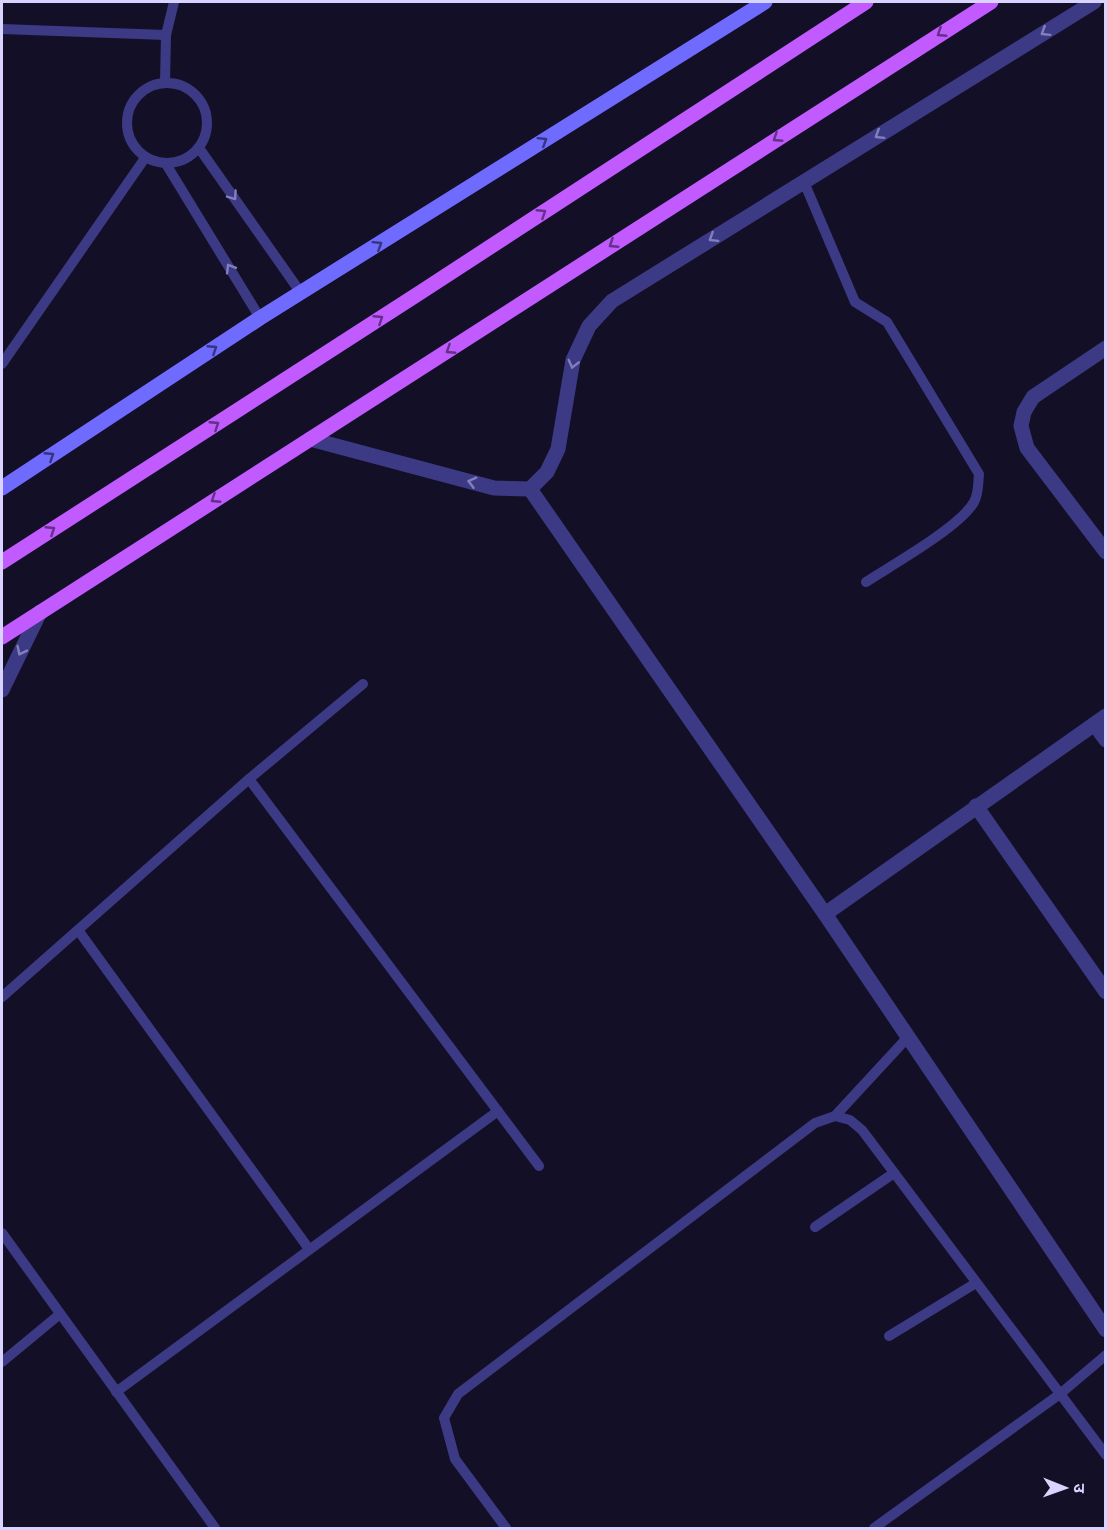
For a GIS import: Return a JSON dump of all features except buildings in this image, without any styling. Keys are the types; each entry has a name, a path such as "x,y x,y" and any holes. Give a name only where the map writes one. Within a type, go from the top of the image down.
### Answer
{"main road":[{"path":"2,488 260,318 765,2"},
{"path":"2,562 866,2"},
{"path":"2,637 991,2"}],"street":[{"path":"310,439 494,488 530,489 547,472 558,448 573,360 589,326 612,301 1094,2"},
{"path":"1106,348 1033,397 1024,412 1021,426 1027,447 1106,552"},
{"path":"530,489 825,914 1106,1330"},
{"path":"2,690 40,612"},
{"path":"825,914 1100,720 1106,740"},
{"path":"976,806 1106,992"}],"lane":[{"path":"165,82 166,35 174,2"},
{"path":"2,29 166,35"},
{"path":"165,82 178,84 190,90 200,99 206,112 207,126 204,139 199,148 178,163 155,163 145,158 135,149 126,125 132,101 152,85 165,82"},
{"path":"199,148 301,293"},
{"path":"2,364 145,158"},
{"path":"166,164 260,318"},
{"path":"804,182 855,302 887,322 979,474 974,502 958,521 866,582"},
{"path":"2,997 249,779 363,684"},
{"path":"249,779 539,1166"},
{"path":"78,930 309,1250"},
{"path":"506,1528 455,1458 444,1418 458,1394 815,1123 835,1116 908,1037"},
{"path":"116,1392 498,1111"},
{"path":"835,1116 850,1120 862,1130 1106,1455"},
{"path":"814,1227 894,1173"},
{"path":"2,1233 215,1528"},
{"path":"889,1336 976,1283"},
{"path":"2,1362 60,1314"},
{"path":"874,1528 1060,1394 1106,1355"}]}
